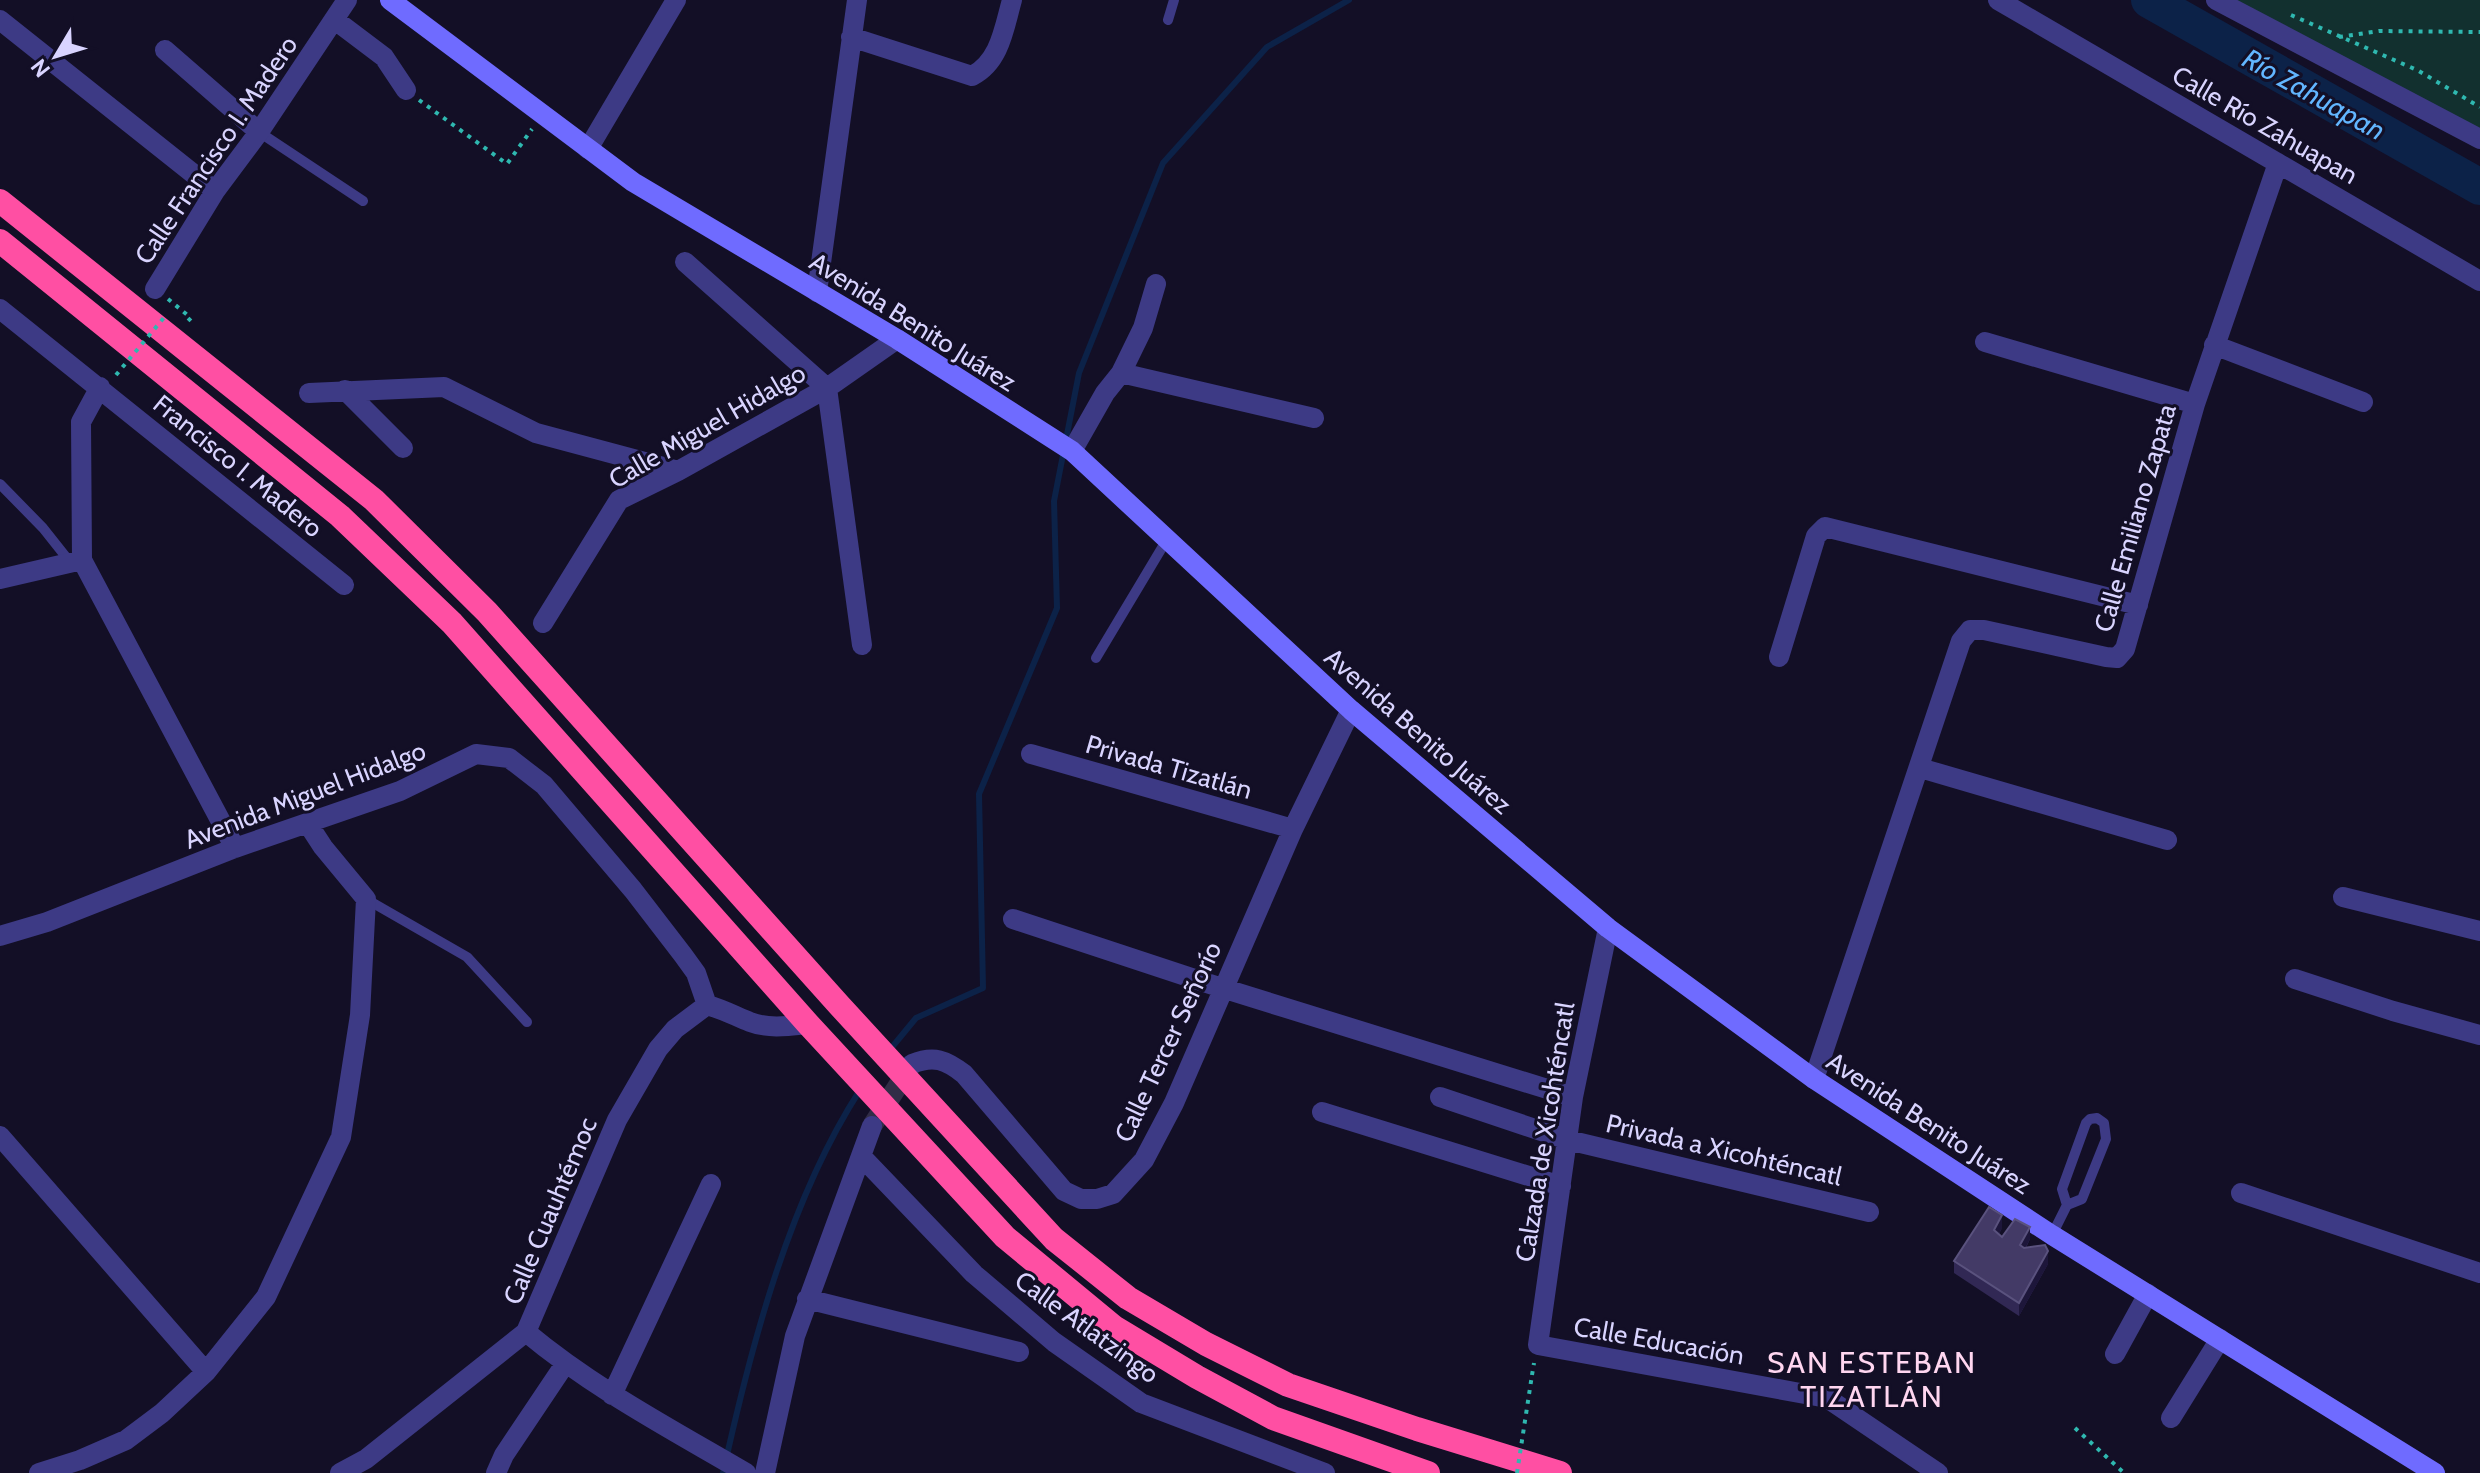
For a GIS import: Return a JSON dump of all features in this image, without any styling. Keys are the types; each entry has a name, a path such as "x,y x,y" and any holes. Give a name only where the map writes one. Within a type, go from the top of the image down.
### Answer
{"highway":[{"path":"0,201 374,500 487,612 839,1005 1054,1239 1128,1298 1206,1344 1288,1385 1560,1473"},
{"path":"0,241 340,516 452,623 808,1024 1005,1237 1114,1327 1197,1377 1273,1418 1428,1473"}],"main road":[{"name":"Avenida Benito Juárez","path":"390,0 633,182 897,339 1072,451 1351,710 1608,928 1814,1079 2052,1235 2435,1473"}],"street":[{"name":"Calle Francisco I. Madero","path":"155,289 215,191 259,132 347,0"},
{"path":"588,149 676,0"},
{"path":"817,292 857,0"},
{"path":"851,37 972,76 987,68 998,48 1012,0"},
{"name":"Calle Río Zahuapan","path":"1998,0 2480,281"},
{"path":"2216,0 2480,139"},
{"path":"0,20 215,191"},
{"path":"335,20 384,57 406,90"},
{"path":"165,50 259,132"},
{"name":"Calle Emiliano Zapata","path":"1814,1079 1961,641 1970,630 1984,630 2106,657 2117,658 2125,649 2195,404 2278,163"},
{"path":"685,262 827,388 862,645"},
{"path":"1072,451 1105,393 1121,373 1143,328 1156,284"},
{"name":"Francisco I. Madero","path":"0,309 108,381 344,585"},
{"name":"Calle Miguel Hidalgo","path":"543,623 619,500 678,471 827,388 897,339"},
{"path":"1985,342 2195,404"},
{"path":"2214,345 2363,402"},
{"path":"1121,373 1314,418"},
{"path":"108,381 81,422 76,561 235,848"},
{"path":"309,393 444,387 536,433 678,471"},
{"path":"345,390 403,448"},
{"path":"1779,657 1816,536 1825,527 2138,605"},
{"path":"0,579 76,561"},
{"name":"Calle Tercer Señorío","path":"912,1064 925,1058 936,1058 964,1074 1064,1191 1081,1199 1097,1199 1113,1194 1144,1160 1174,1103 1293,829 1351,710"},
{"name":"Avenida Miguel Hidalgo","path":"0,936 47,922 235,848 400,791 476,754 509,758 544,785 633,890 696,973 707,1005"},
{"name":"Privada Tizatlán","path":"1031,754 1293,829"},
{"path":"1920,768 2167,840"},
{"path":"39,1473 126,1440 162,1413 206,1372 266,1297 341,1137 360,1015 366,899 308,824"},
{"path":"2343,897 2480,931"},
{"path":"1013,919 1222,988 1573,1097"},
{"name":"Calzada de Xicohténcatl","path":"1538,1345 1573,1097 1608,928"},
{"path":"2295,979 2480,1035"},
{"path":"707,1005 752,1023 780,1027 808,1024"},
{"name":"Calle Cuauhtémoc","path":"340,1473 366,1459 526,1332 617,1120 658,1049 675,1029 707,1005"},
{"name":"Privada a Xicohténcatl","path":"1440,1097 1568,1140 1869,1212"},
{"path":"1322,1112 1561,1186"},
{"path":"765,1473 795,1336 872,1126"},
{"path":"0,1136 206,1372"},
{"name":"Calle Atlatzingo","path":"861,1156 974,1274 1054,1342 1141,1403 1325,1473"},
{"path":"612,1395 711,1184"},
{"path":"2241,1193 2480,1273"},
{"path":"2115,1354 2148,1294"},
{"path":"807,1299 1019,1352"},
{"path":"526,1332 565,1364 612,1395 746,1473"},
{"path":"2171,1418 2220,1339"},
{"name":"Calle Educación","path":"1538,1345 1827,1398 1938,1473"},
{"path":"496,1473 504,1455 565,1364"},
{"path":"63,1473 80,1460"}],"lane":[{"path":"1168,20 1174,0"},
{"path":"259,132 363,201"},
{"path":"0,484 76,561"},
{"path":"1096,658 1166,541"},
{"path":"366,899 467,957 527,1022"},
{"path":"2052,1235 2067,1205 2082,1199 2106,1139 2104,1123 2097,1118 2086,1123 2062,1189 2067,1205"}],"path":[{"path":"2286,12 2417,70 2480,107"},
{"path":"2337,37 2379,31 2480,32"},
{"path":"406,90 507,164 542,114"},
{"path":"108,381 167,314"},
{"path":"1517,1473 1532,1375"},
{"path":"2075,1428 2124,1473"}],"green space":[{"path":"2230,0 2480,0 2480,130"}],"building":[{"path":"1989,1207 2002,1215 1994,1230 2002,1237 2015,1219 2030,1227 2020,1245 2024,1248 2045,1245 2048,1251 2019,1303 1954,1261"}],"waterway":[{"path":"888,1052 916,1018 983,988 979,794 1057,608 1054,501 1079,373 1163,163 1267,47 1349,0"},
{"name":"Río Zahuapan","path":"2149,0 2480,187"},
{"path":"723,1473 746,1375 775,1275 813,1178 860,1090"}],"tunnel":[{"path":"872,1126 912,1064"}],"district":[{"name":"SAN ESTEBAN TIZATLÁN","path":"1872,1379"}]}
